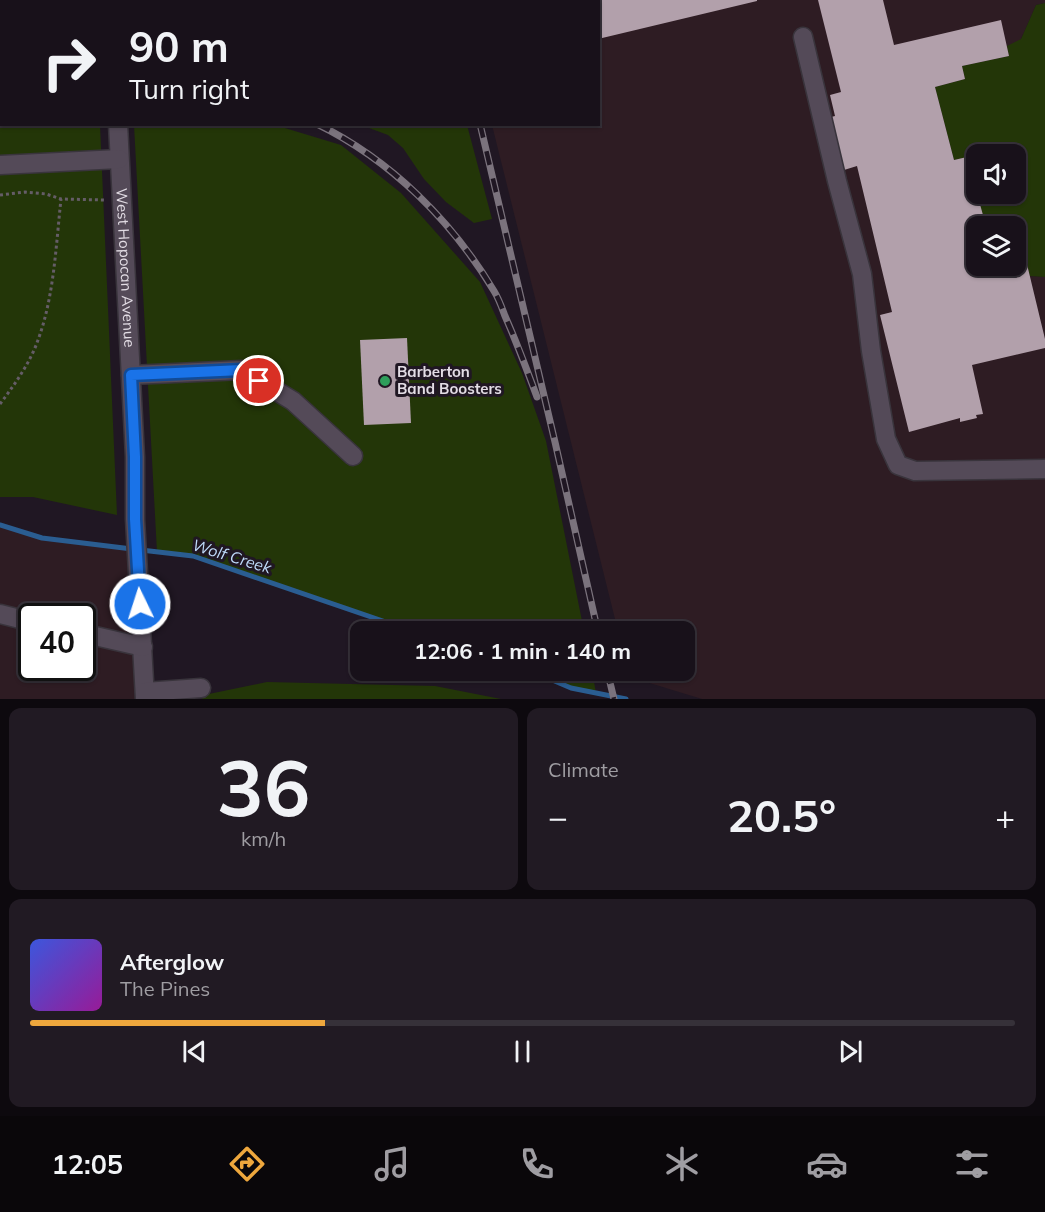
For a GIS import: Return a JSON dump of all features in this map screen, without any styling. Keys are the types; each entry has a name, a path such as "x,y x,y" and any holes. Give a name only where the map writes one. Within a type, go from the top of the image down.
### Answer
{"street":[{"path":"802,37 862,274 871,351 886,440 898,465 915,471 1045,469"},
{"name":"West Hopocan Avenue","path":"118,126 145,696"},
{"path":"0,165 119,159"},
{"path":"131,375 242,370 293,401 353,456"},
{"path":"0,614 18,618"},
{"path":"96,636 143,647"},
{"path":"145,696 201,688"}],"path":[{"path":"0,195 26,192 46,194 62,199 104,200"},
{"path":"0,404 17,381 38,342 48,306 62,199"}],"shaded area":[{"path":"600,0 1045,0 1045,3 1036,5 1021,39 1009,56 962,66 965,79 935,87 954,160 966,157 966,204 980,204 983,216 966,216 966,276 1026,276 1026,260 1030,276 1045,277 1045,699 702,699 643,681 695,681 695,621 616,621 492,126 600,126"},
{"path":"0,525 42,538 137,548 145,699 0,699"}],"green space":[{"path":"1045,3 1045,277 1030,276 1026,260 1026,216 983,216 980,204 1026,204 1026,144 966,144 966,157 954,160 935,87 965,79 962,66 1009,56 1007,46 1021,39 1036,5"},
{"path":"0,126 100,126 117,515 33,497 0,497"},
{"path":"134,126 278,126 341,145 401,193 480,282 522,373 546,441 582,621 385,621 193,556 157,552"},
{"path":"364,126 467,126 492,219 474,223 446,202 424,179 403,148 388,135"},
{"path":"554,681 594,681 596,693 571,688"},
{"path":"267,682 435,686 501,699 202,699 204,695"}],"building":[{"path":"600,0 757,1 600,39"},
{"path":"818,0 883,0 894,45 1001,20 1009,56 962,66 965,79 935,87 954,160 966,157 966,204 980,204 983,216 966,216 966,276 1026,276 1026,260 1045,339 1045,348 972,365 983,414 976,415 977,418 960,422 960,418 909,432 880,315 892,312 857,166 844,170 831,117 835,116 830,95 841,92"},
{"name":"Barberton Band Boosters","path":"407,338 411,423 364,425 360,340"}],"waterway":[{"name":"Wolf Creek","path":"0,525 42,538 132,549"},
{"name":"Wolf Creek","path":"141,550 193,556 383,621"},
{"name":"Wolf Creek","path":"555,681 571,688 626,699"}],"railway":[{"path":"321,126 370,155 394,174 418,195 459,240 497,297 537,397"},
{"path":"480,126 596,621"},
{"path":"610,681 614,699"}],"place":[{"name":"Barberton Band Boosters","path":"385,381"}],"route":[{"path":"140,604 131,375 242,370 259,381"}]}
